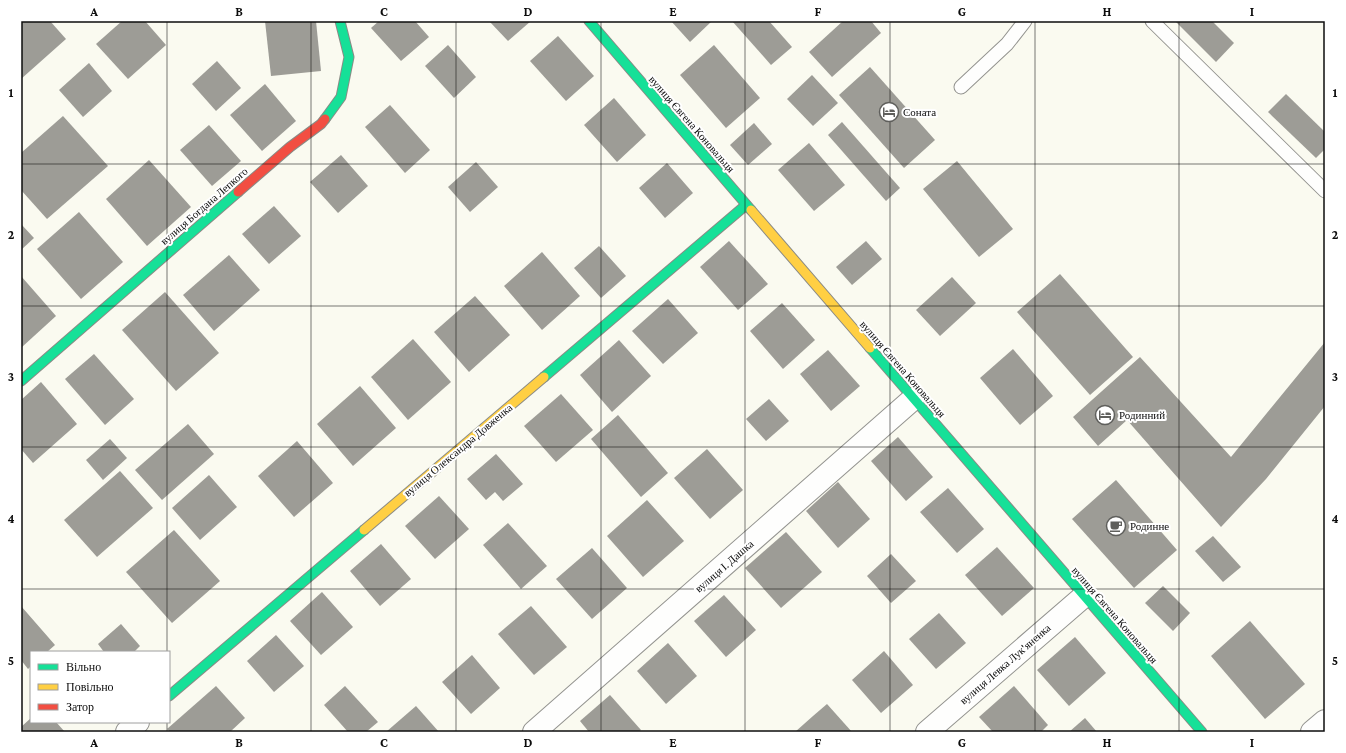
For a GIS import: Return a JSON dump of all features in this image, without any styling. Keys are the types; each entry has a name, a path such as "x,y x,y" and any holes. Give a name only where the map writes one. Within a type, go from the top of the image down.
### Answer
{"street":[{"name":"вулиця Богдана Лепкого","path":"21,381 290,147 321,124 341,97 349,56 340,21"},
{"name":"вулиця Євгена Коновальця","path":"589,21 1083,597 1202,732"},
{"name":"вулиця Олександра Довженка","path":"170,695 746,205"},
{"name":"вулиця І. Дашка","path":"534,732 913,399"},
{"name":"вулиця Левка Лук'яненка","path":"927,732 1083,597"},
{"path":"1312,732 1325,721"},
{"path":"127,732 137,723"}],"lane":[{"path":"961,87 1008,44 1025,21"},
{"path":"1152,21 1325,191"}],"building":[{"path":"21,21 50,21 66,39 21,79"},
{"path":"122,21 145,21 166,45 128,79 96,44"},
{"path":"265,21 316,21 321,71 271,76"},
{"path":"379,21 415,21 429,37 401,61 371,28"},
{"path":"489,21 531,21 508,41"},
{"path":"671,21 712,21 690,42"},
{"path":"732,21 769,21 792,47 771,65"},
{"path":"843,21 871,21 881,33 832,77 809,52"},
{"path":"1175,21 1212,21 1234,43 1216,62"},
{"path":"558,36 594,76 566,101 530,61"},
{"path":"448,45 476,77 454,98 425,66"},
{"path":"714,45 760,98 726,128 680,75"},
{"path":"217,61 241,88 216,111 192,84"},
{"path":"89,63 112,91 83,117 59,90"},
{"path":"870,67 935,140 904,168 839,95"},
{"path":"812,75 838,103 813,126 787,99"},
{"path":"265,84 296,121 262,151 230,115"},
{"path":"1286,94 1325,132 1325,149 1316,158 1268,112"},
{"path":"614,98 646,135 617,162 584,125"},
{"path":"390,105 430,150 405,173 365,127"},
{"path":"63,116 108,166 47,219 21,190 21,153"},
{"path":"842,122 900,188 886,201 828,135"},
{"path":"754,123 772,144 748,165 730,145"},
{"path":"209,125 241,161 212,186 180,150"},
{"path":"809,143 845,185 814,211 778,170"},
{"path":"341,155 368,186 338,213 310,182"},
{"path":"149,160 191,207 147,246 106,199"},
{"path":"957,161 1013,229 979,257 923,189"},
{"path":"476,162 498,187 470,212 448,187"},
{"path":"667,163 693,193 665,218 639,188"},
{"path":"274,206 301,236 269,264 242,234"},
{"path":"79,212 123,262 81,299 37,249"},
{"path":"21,224 34,238 21,250"},
{"path":"729,241 768,284 738,310 700,267"},
{"path":"866,241 882,259 852,285 836,267"},
{"path":"599,246 626,276 601,298 574,268"},
{"path":"542,252 580,296 542,330 504,286"},
{"path":"229,255 260,290 214,331 183,295"},
{"path":"1060,274 1133,357 1090,395 1017,312"},
{"path":"21,276 56,316 22,347 21,345"},
{"path":"952,277 976,303 940,336 916,310"},
{"path":"165,292 219,353 176,391 122,330"},
{"path":"475,296 510,335 469,372 434,332"},
{"path":"668,299 698,333 663,364 632,331"},
{"path":"782,303 815,340 783,369 750,331"},
{"path":"413,339 451,382 408,420 371,377"},
{"path":"619,340 651,376 612,412 580,375"},
{"path":"1325,342 1325,406 1266,479 1221,527 1127,420 1098,446 1073,417 1140,357 1231,457"},
{"path":"1013,349 1053,396 1020,425 980,378"},
{"path":"828,350 860,386 831,411 800,374"},
{"path":"94,354 134,399 105,425 65,379"},
{"path":"41,382 77,424 33,463 21,449 21,400"},
{"path":"360,386 396,428 353,466 317,424"},
{"path":"561,394 593,430 556,462 524,426"},
{"path":"769,399 789,421 766,441 746,419"},
{"path":"618,415 668,473 641,497 591,439"},
{"path":"188,424 214,454 162,500 135,470"},
{"path":"898,437 933,477 906,501 871,461"},
{"path":"110,439 127,458 103,480 86,460"},
{"path":"297,441 333,483 294,517 258,476"},
{"path":"707,449 743,490 710,519 674,478"},
{"path":"496,454 523,484 503,501 495,492 486,500 467,479"},
{"path":"120,471 153,508 97,557 64,520"},
{"path":"209,475 237,507 200,540 172,508"},
{"path":"1116,480 1177,550 1134,588 1072,519"},
{"path":"838,482 870,519 838,548 806,511"},
{"path":"948,488 984,529 957,553 920,512"},
{"path":"439,496 469,529 435,559 405,526"},
{"path":"647,500 684,541 643,577 607,536"},
{"path":"508,523 547,566 521,589 483,545"},
{"path":"174,530 220,581 172,623 126,572"},
{"path":"786,532 822,572 781,608 745,568"},
{"path":"1213,536 1241,567 1223,582 1195,551"},
{"path":"381,544 411,579 380,606 350,571"},
{"path":"997,547 1034,588 1002,616 965,575"},
{"path":"592,548 627,588 592,619 556,579"},
{"path":"891,554 916,581 891,603 867,576"},
{"path":"1163,586 1190,613 1173,631 1145,603"},
{"path":"322,592 353,627 321,655 290,621"},
{"path":"724,595 756,630 726,657 694,621"},
{"path":"21,606 55,645 48,651 30,651 30,667 28,669 21,660"},
{"path":"531,606 567,647 534,675 498,634"},
{"path":"939,613 966,643 936,669 909,639"},
{"path":"1250,621 1305,684 1265,719 1211,656"},
{"path":"121,624 140,646 135,651 103,651 98,644"},
{"path":"276,635 304,666 274,692 247,661"},
{"path":"1075,637 1106,673 1069,706 1037,670"},
{"path":"668,643 697,676 666,704 637,671"},
{"path":"884,651 913,685 881,713 852,680"},
{"path":"472,655 500,688 471,714 442,682"},
{"path":"216,686 245,718 230,732 170,732 167,729"},
{"path":"345,686 378,722 366,732 348,732 324,705"},
{"path":"1014,686 1048,725 1041,732 993,732 979,717"},
{"path":"610,695 641,730 638,732 589,732 580,721"},
{"path":"827,704 852,732 795,732 813,716"},
{"path":"416,706 439,732 386,732"},
{"path":"1085,718 1097,732 1069,732"},
{"path":"30,719 30,723 57,723 65,732 21,732 21,727"}],"traffic: fast":[{"path":"325,119 341,97 349,57 340,21"},
{"path":"589,21 751,210"},
{"path":"21,381 238,192"},
{"path":"544,377 746,205"},
{"path":"870,348 1202,732"},
{"path":"170,695 364,530"}],"traffic: slow":[{"path":"751,210 870,348"},
{"path":"364,530 544,377"}],"traffic: jam":[{"path":"238,192 290,147 321,124 325,119"}],"place":[{"name":"Соната","path":"889,112"},
{"name":"Родинний","path":"1105,415"},
{"name":"Родинне","path":"1116,526"}]}
